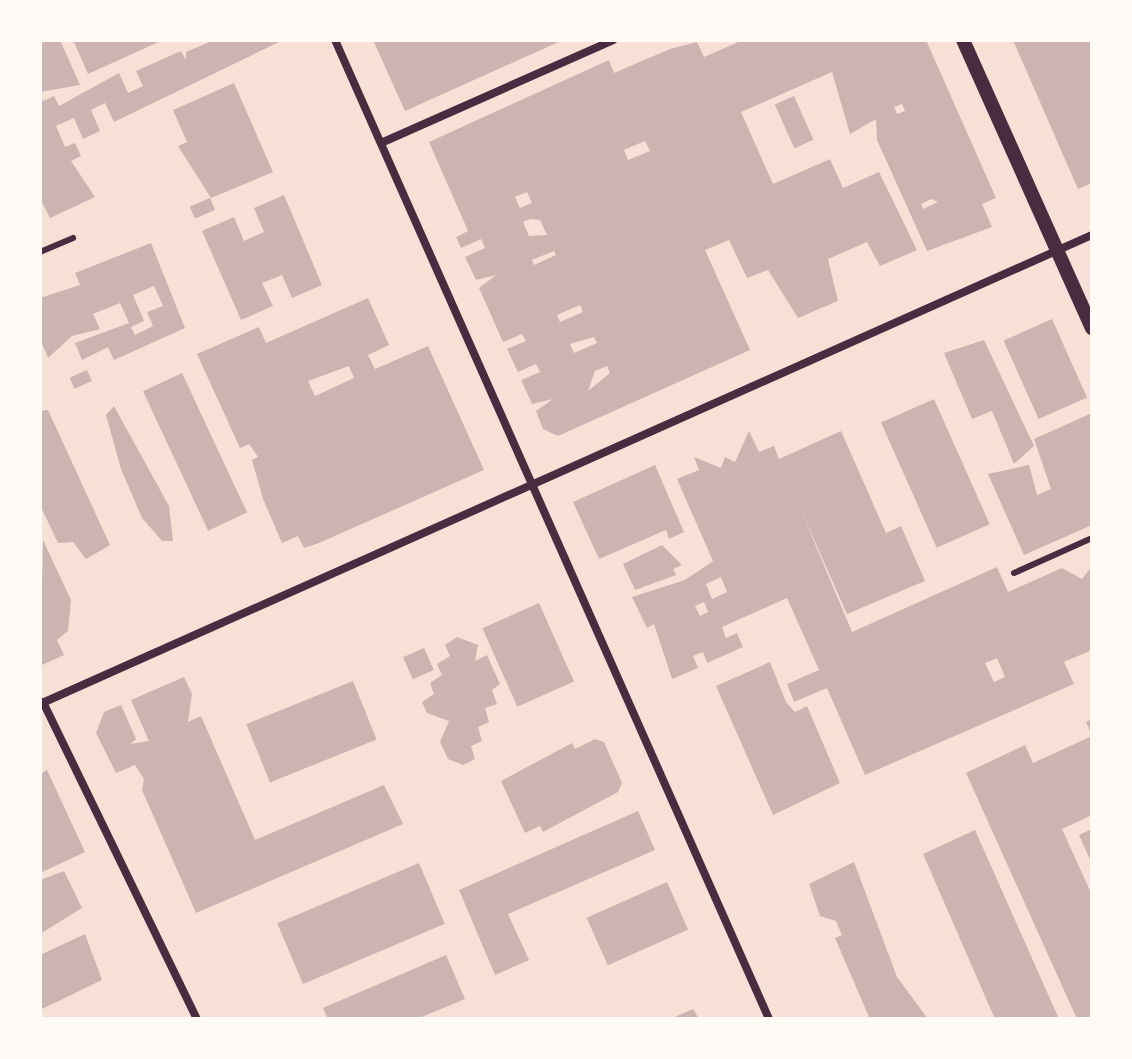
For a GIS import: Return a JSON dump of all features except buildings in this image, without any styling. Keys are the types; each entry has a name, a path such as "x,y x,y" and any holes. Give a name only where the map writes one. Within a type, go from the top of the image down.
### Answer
{"street":[{"path":"335,40 769,1019"},
{"path":"381,143 613,40"},
{"path":"963,40 1092,329"},
{"path":"197,1019 41,703 1092,235"}],"lane":[{"path":"40,252 73,238"},
{"path":"1014,573 1092,538"}]}
